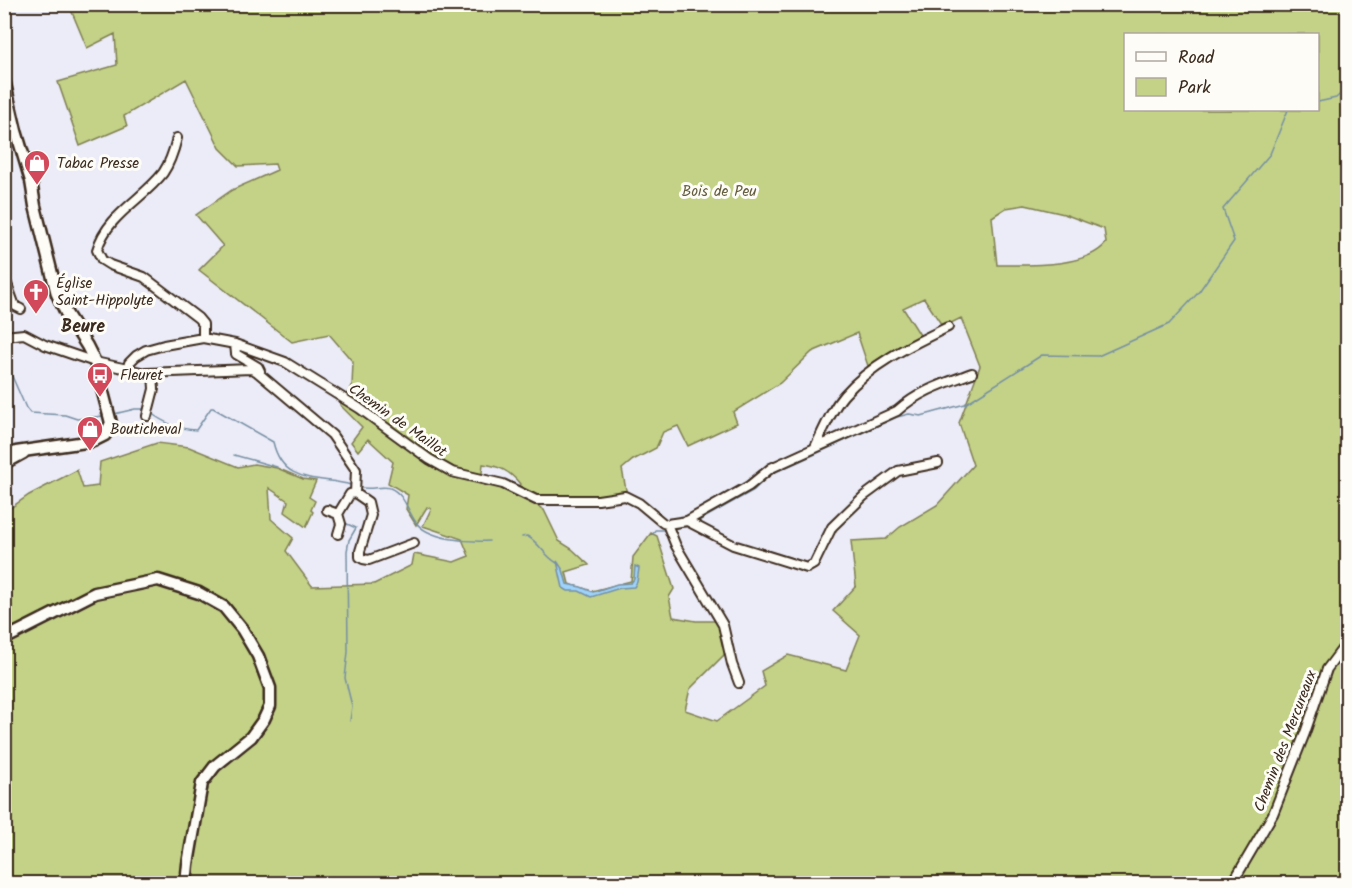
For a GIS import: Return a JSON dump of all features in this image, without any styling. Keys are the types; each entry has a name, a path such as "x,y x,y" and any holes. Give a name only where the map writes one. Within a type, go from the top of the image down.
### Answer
{"street":[{"path":"4,80 16,131 32,181 35,206 57,294 95,362 108,407 110,426 99,439 16,452 4,457"},
{"path":"177,138 165,171 148,190 115,218 100,240 97,250 102,260 144,277 198,318 203,324 203,338"},
{"path":"4,283 7,284 15,306 21,309"},
{"path":"815,447 827,420 844,395 860,380 904,349 948,327"},
{"path":"4,336 27,334 45,345 127,370 153,373 251,369 332,435 353,464 357,474 355,489 338,514 341,524 338,534"},
{"name":"Chemin de Maillot","path":"127,370 129,363 146,350 203,338 234,344 285,362 359,408 429,459 452,472 503,484 536,500 598,500 625,496 639,502 668,527"},
{"path":"234,344 236,354 258,367 261,375"},
{"path":"148,412 154,389 153,373"},
{"path":"739,683 723,625 668,527 691,523 749,486 771,468 897,411 909,400 936,386 972,373"},
{"path":"4,465 33,449"},
{"path":"691,523 733,545 807,568 814,564 832,527 864,496 898,471 938,463"},
{"path":"355,489 370,506 371,515 360,557 369,560 414,543"},
{"path":"327,510 338,514"},
{"path":"4,639 95,594 158,580 199,593 224,608 242,629 258,656 270,688 270,706 251,737 215,766 202,783 197,802 186,884"},
{"name":"Chemin des Mercureaux","path":"1232,884 1273,814 1327,669 1347,641"}],"green space":[{"name":"Bois de Peu","path":"69,5 1347,5 1347,883 190,883 202,805 208,789 204,789 210,776 254,740 274,697 226,605 158,576 94,590 5,635 4,597 8,591 4,586 5,512 29,495 77,470 83,488 98,486 100,462 157,443 189,447 238,467 254,464 277,468 303,479 316,481 309,497 315,501 311,510 313,512 306,527 285,512 288,501 269,488 271,519 293,538 286,551 312,586 374,584 412,565 414,554 454,562 469,556 462,539 423,526 431,509 427,507 416,525 406,509 408,495 388,483 393,462 368,439 358,451 351,442 362,427 340,405 352,386 353,362 329,334 292,342 199,270 223,246 196,215 232,190 277,170 275,164 238,166 220,148 186,79 124,116 127,126 80,146 58,82 117,65 115,34 87,48","holes":["1025,205 1064,214 1104,229 1106,243 1097,251 1071,261 1039,265 997,265 992,217 1006,208","924,298 943,327 961,318 980,366 959,423 973,465 937,505 900,527 886,539 851,541 856,586 833,611 860,635 846,670 788,655 761,671 765,686 717,721 685,710 690,689 727,652 718,621 696,621 673,617 669,597 674,589 657,536 651,533 633,557 631,581 592,591 569,584 566,572 589,565 572,549 559,541 544,510 515,491 481,481 483,464 504,470 520,484 518,487 540,498 627,495 622,469 633,460 656,448 663,432 678,426 688,446 737,423 733,412 780,383 812,352 857,333 868,366 920,335 903,308"]},
{"path":"158,584 197,596 222,610 239,631 255,658 266,689 266,705 249,735 196,789 181,874 182,883 5,884 5,643 96,597"}],"water":[{"path":"557,561 563,570 567,584 593,592 617,584 631,583 634,579 635,566 639,568 637,582 634,587 620,588 591,597 579,591 568,591 563,588"}],"waterway":[{"path":"1319,102 1336,98 1348,87"},
{"path":"695,523 754,490 769,475 897,417 909,414 921,416 965,404 1042,355 1098,356 1169,324 1198,293 1234,241 1223,209 1270,154 1288,111"},
{"path":"4,358 30,413 65,415 77,419 103,416"},
{"path":"151,413 172,425 196,430 213,408 273,442 278,456 293,472 314,479 351,485"},
{"path":"114,414 144,409"},
{"path":"234,455 277,467"},
{"path":"358,487 386,487 395,491 402,498 415,521 438,536 460,540 489,541"},
{"path":"345,523 356,528 349,540 347,551 348,652 345,678 352,706 350,721"},
{"path":"672,529 688,526"},
{"path":"653,534 655,530 665,530"},
{"path":"522,537 527,536 557,563"}],"place":[{"name":"Tabac Presse","path":"37,186"},
{"name":"Église Saint-Hippolyte","path":"36,315"},
{"name":"Fleuret","path":"100,398"},
{"name":"Bouticheval","path":"90,452"}],"district":[{"name":"Beure","path":"83,326"}]}
